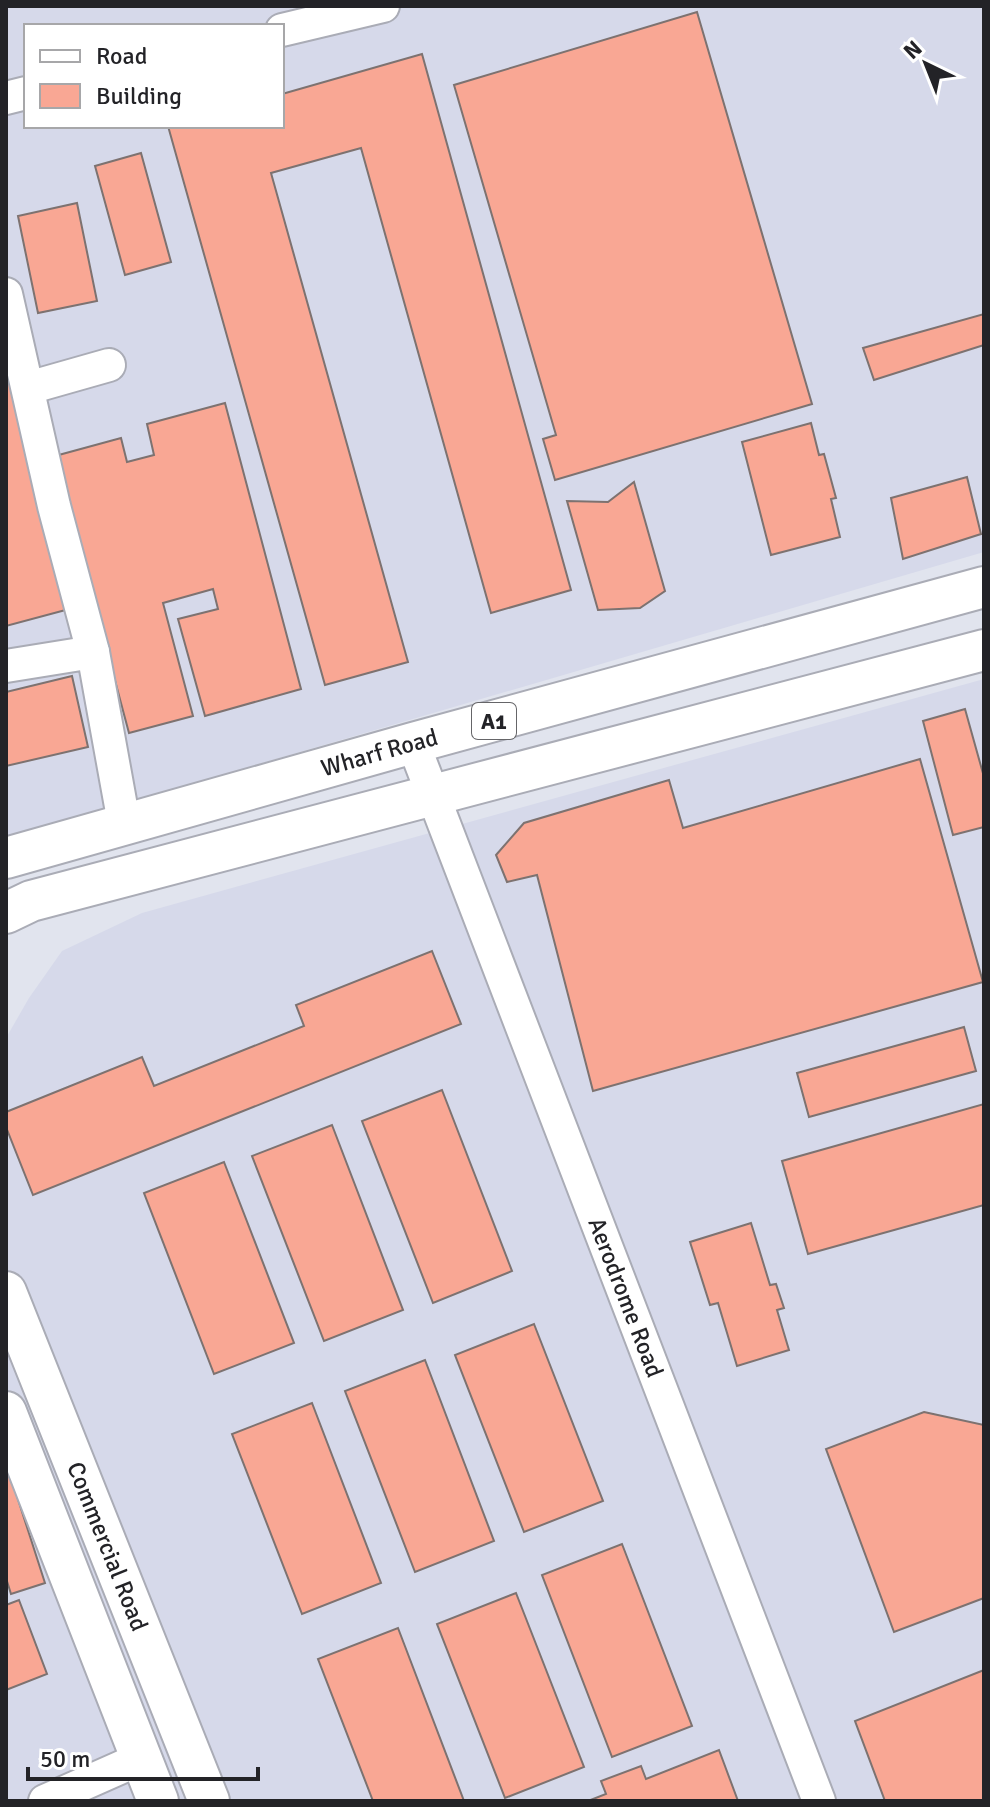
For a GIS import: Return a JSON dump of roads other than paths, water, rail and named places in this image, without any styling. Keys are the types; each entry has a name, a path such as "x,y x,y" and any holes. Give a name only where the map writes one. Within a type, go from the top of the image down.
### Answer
{"main road":[{"name":"Wharf Road","path":"6,858 984,587"},
{"name":"A1","path":"6,913 31,901 984,650"},
{"name":"Commercial Road","path":"6,1292 209,1801"},
{"name":"Commercial Road","path":"6,1412 158,1801"}],"street":[{"path":"284,30 383,6"},
{"path":"6,294 54,506 93,652 124,823"},
{"path":"28,388 109,365"},
{"path":"6,666 93,652"},
{"name":"Aerodrome Road","path":"413,743 819,1801"},
{"path":"45,1801 142,1758"}]}
